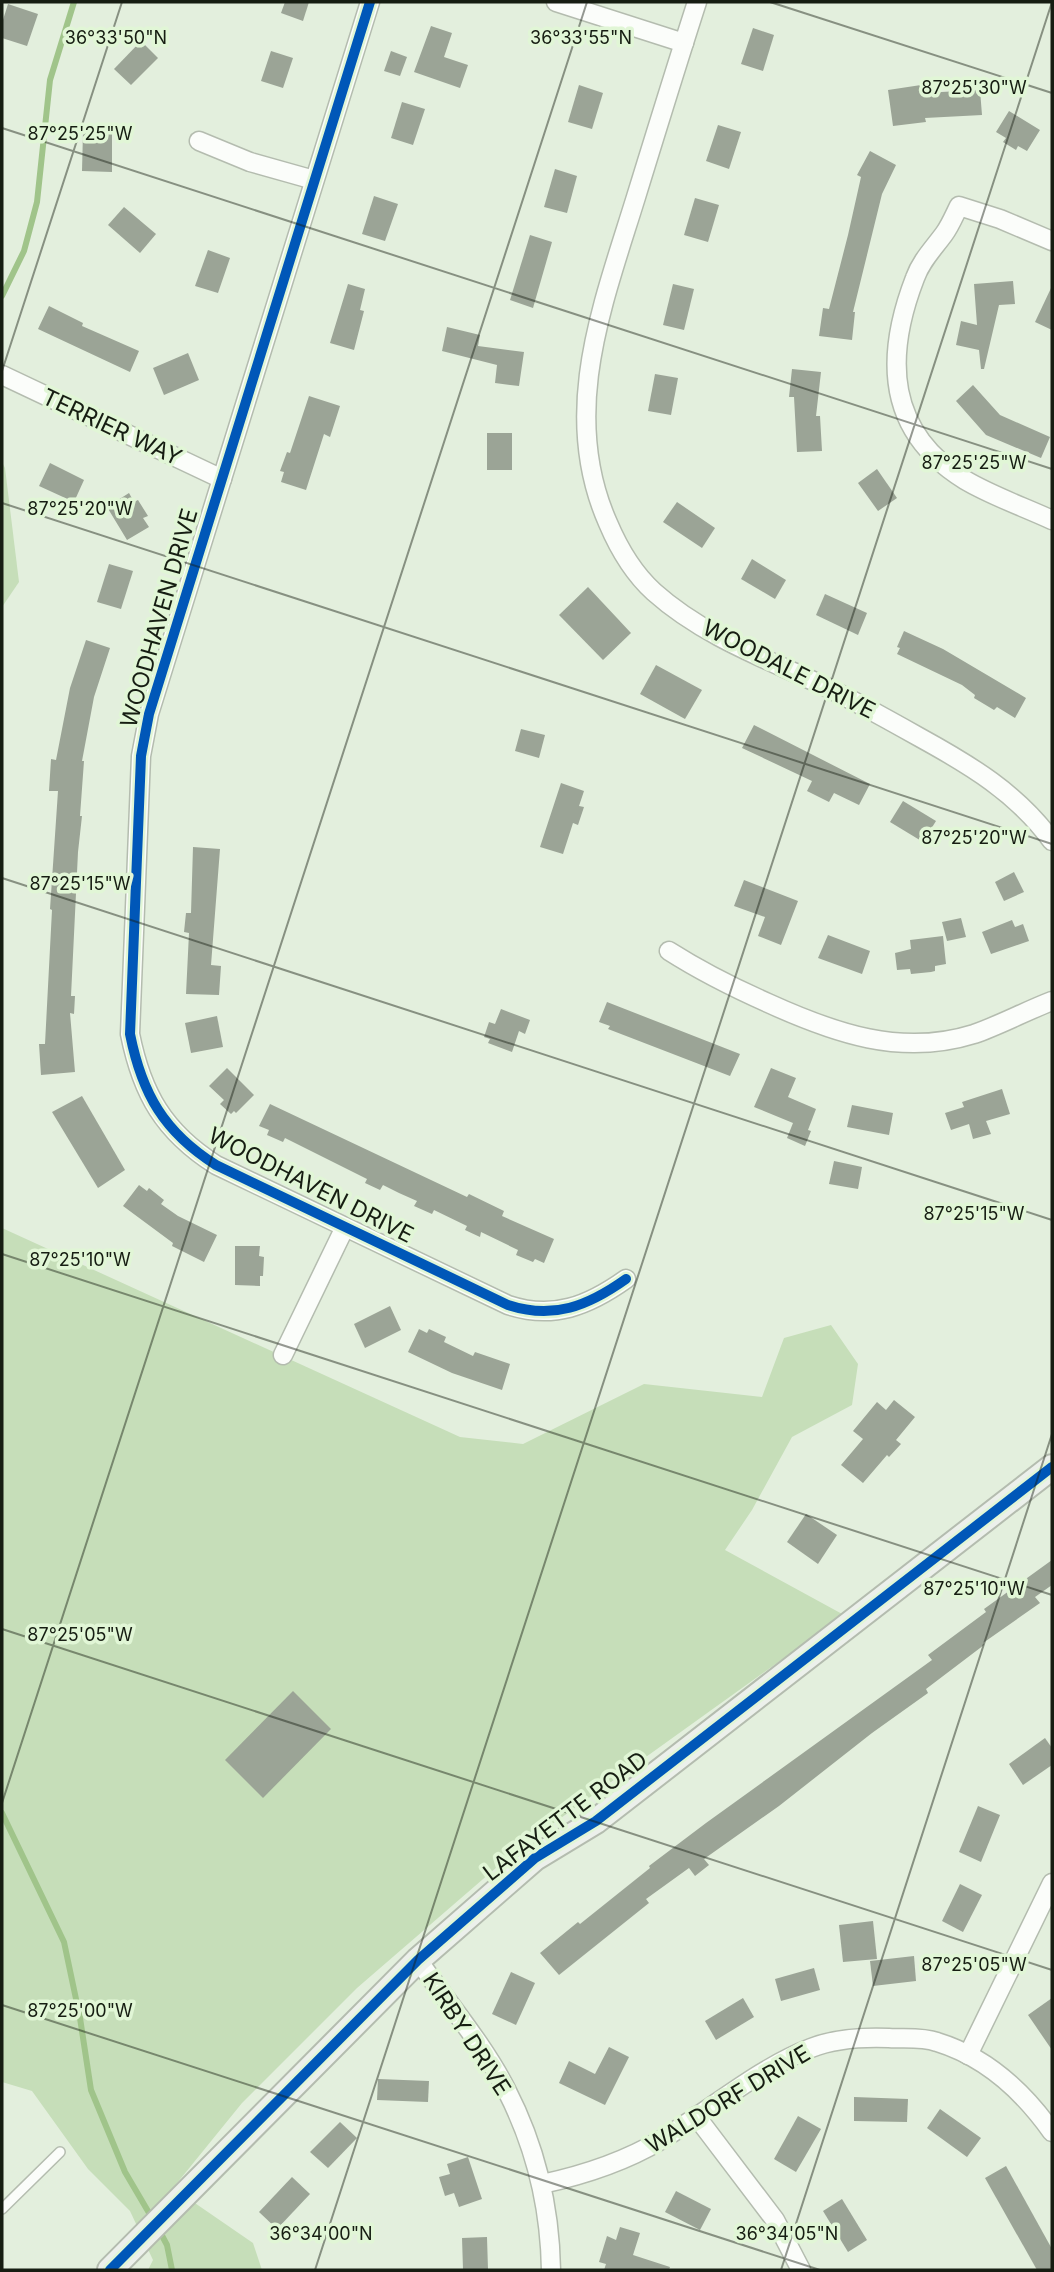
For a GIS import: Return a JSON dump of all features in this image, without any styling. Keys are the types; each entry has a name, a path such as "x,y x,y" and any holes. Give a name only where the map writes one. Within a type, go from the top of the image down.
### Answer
{"main road":[{"name":"LAFAYETTE ROAD","path":"110,2270 418,1960 535,1858 596,1821 1052,1467"}],"street":[{"name":"WOODHAVEN DRIVE","path":"370,2 149,714 141,756 130,1034 141,1079 164,1119 191,1149 216,1165 508,1306 527,1312 573,1307 600,1297 626,1279"},
{"path":"556,2 684,43"},
{"name":"WOODALE DRIVE","path":"697,2 607,293 592,349 586,390 584,427 589,461 596,492 619,548 652,590 711,634 858,702 965,763 1017,801 1052,841"},
{"path":"199,141 250,162 314,180"},
{"path":"1052,241 1000,219 959,206 946,232 926,257 915,278 901,327 897,359 898,390 903,411 937,457 968,481 1052,520"},
{"name":"TERRIER WAY","path":"2,375 222,480"},
{"path":"669,951 708,976 794,1015 839,1033 874,1041 907,1043 973,1034 1052,1001"},
{"path":"283,1355 345,1227"},
{"path":"968,2055 1052,1883"},
{"name":"KIRBY DRIVE","path":"418,1960 506,2088 524,2130 542,2184 548,2220 551,2270"},
{"name":"WALDORF DRIVE","path":"542,2184 617,2163 662,2140 776,2065 811,2048 844,2039 874,2037 935,2041 968,2055 1014,2086 1037,2110 1052,2132"},
{"path":"696,2116 775,2220 801,2270"}],"lane":[{"path":"2,2209 60,2152"}],"green space":[{"path":"2,462 5,468 19,582 2,607"},
{"path":"2,1228 460,1437 523,1444 644,1384 762,1397 784,1338 831,1325 858,1364 852,1405 792,1437 752,1510 725,1550 844,1615 519,1848 357,1988 242,2103 173,2188 253,2243 262,2270 148,2270 153,2260 130,2211 88,2169 32,2091 2,2082"}],"building":[{"path":"285,2 309,2 303,21 281,13"},
{"path":"8,4 38,14 27,46 2,38 2,23"},
{"path":"431,26 452,33 444,57 468,65 460,88 414,72"},
{"path":"753,28 774,35 763,71 741,64"},
{"path":"141,41 158,58 131,85 114,69"},
{"path":"271,51 293,58 283,88 261,81"},
{"path":"391,51 407,57 400,76 384,71"},
{"path":"579,85 603,93 592,129 568,122"},
{"path":"921,85 922,93 980,90 982,115 925,118 926,122 893,126 888,90"},
{"path":"402,102 425,109 413,145 391,138"},
{"path":"1009,111 1040,130 1027,151 1018,146 1016,150 1003,142 1006,138 996,132"},
{"path":"718,125 741,132 729,169 706,161"},
{"path":"83,132 112,132 112,172 82,171"},
{"path":"870,151 896,165 882,194 853,312 852,340 819,336 823,308 829,309 848,235 861,177 857,175"},
{"path":"555,169 577,176 567,213 544,207"},
{"path":"374,196 398,204 385,241 362,234"},
{"path":"695,198 719,205 708,242 684,235"},
{"path":"124,207 156,234 140,253 108,225"},
{"path":"530,235 552,242 533,308 510,300"},
{"path":"208,250 230,258 218,293 195,286"},
{"path":"1013,281 1015,304 999,305 984,369 981,369 979,350 956,345 961,321 977,325 974,284"},
{"path":"348,284 365,289 360,310 364,311 354,350 330,343"},
{"path":"673,284 694,289 684,330 663,325"},
{"path":"1052,286 1052,330 1035,322"},
{"path":"49,306 83,323 82,326 139,351 130,372 38,329"},
{"path":"447,327 480,335 478,346 524,352 519,386 495,383 497,365 442,351"},
{"path":"188,353 199,380 164,395 153,368"},
{"path":"792,369 821,372 816,416 820,416 822,451 797,452 794,397 789,397"},
{"path":"655,374 678,378 671,415 648,411"},
{"path":"973,385 1000,415 1050,437 1041,458 986,435 956,401"},
{"path":"309,396 340,406 330,437 324,434 306,490 281,482 284,472 280,471 287,452 290,453"},
{"path":"487,433 512,433 512,470 487,470"},
{"path":"50,463 84,480 74,502 39,486"},
{"path":"877,469 897,498 878,511 858,483"},
{"path":"129,493 134,502 138,500 148,516 143,518 149,527 127,540 107,507"},
{"path":"677,502 715,528 702,548 663,522"},
{"path":"752,559 786,580 775,599 741,579"},
{"path":"109,564 133,571 121,609 97,602"},
{"path":"588,587 631,633 603,660 559,615"},
{"path":"825,594 867,613 858,635 816,615"},
{"path":"904,631 943,649 1026,698 1015,718 974,698 975,695 962,685 897,654"},
{"path":"86,640 110,648 94,697 82,761 82,816 71,996 75,996 74,1014 70,1013 75,1072 41,1075 39,1044 45,1044 58,791 49,791 51,759 56,760 70,688"},
{"path":"656,665 702,690 685,719 640,694"},
{"path":"754,725 870,784 859,805 834,793 829,802 807,791 812,781 742,748"},
{"path":"521,729 545,735 539,758 515,751"},
{"path":"561,783 584,791 579,806 584,807 578,825 573,823 563,854 540,847"},
{"path":"903,801 936,821 923,842 890,822"},
{"path":"193,847 220,849 211,965 221,966 219,995 186,994 189,933 184,932 186,913 191,913"},
{"path":"1014,872 1024,892 1004,901 995,882"},
{"path":"744,880 798,901 781,945 758,936 765,917 734,906"},
{"path":"961,918 966,937 947,941 942,922"},
{"path":"1012,920 1015,927 1023,924 1029,941 991,954 982,932"},
{"path":"828,935 870,951 862,974 818,958"},
{"path":"943,936 946,964 935,966 935,971 931,972 911,974 910,969 897,970 895,953 911,949 910,940"},
{"path":"607,1002 740,1054 730,1076 608,1029 610,1026 599,1022"},
{"path":"501,1009 530,1020 525,1034 519,1031 512,1052 488,1043 490,1039 484,1037 489,1022 495,1024"},
{"path":"217,1016 223,1047 191,1053 185,1023"},
{"path":"227,1068 254,1095 236,1113 234,1111 231,1114 220,1104 224,1100 209,1086"},
{"path":"771,1068 796,1078 788,1097 816,1109 805,1146 787,1138 793,1123 754,1107"},
{"path":"1002,1089 1010,1114 986,1121 991,1134 973,1139 969,1124 951,1130 945,1113 964,1107 962,1102"},
{"path":"82,1096 125,1170 98,1188 52,1112"},
{"path":"270,1104 467,1197 469,1194 504,1211 502,1216 554,1239 544,1263 516,1255 518,1250 481,1232 480,1237 465,1230 467,1226 434,1210 432,1214 414,1206 417,1201 383,1185 380,1190 365,1183 367,1179 285,1138 283,1142 267,1135 269,1130 259,1126"},
{"path":"852,1105 893,1113 889,1135 847,1127"},
{"path":"834,1161 862,1167 858,1189 829,1184"},
{"path":"139,1185 147,1191 149,1188 164,1200 161,1204 178,1216 217,1235 204,1262 172,1246 173,1243 123,1206"},
{"path":"235,1246 260,1246 259,1256 264,1257 260,1286 235,1285"},
{"path":"390,1306 401,1330 365,1348 354,1324"},
{"path":"419,1329 427,1333 429,1329 446,1337 444,1342 473,1356 475,1352 510,1364 502,1390 452,1373 408,1352"},
{"path":"894,1400 915,1417 896,1440 901,1444 889,1457 887,1455 863,1483 841,1465 863,1439 853,1431 877,1402 886,1410"},
{"path":"806,1514 837,1535 818,1564 787,1542"},
{"path":"1052,1560 1052,1585 1035,1597 1040,1603 983,1643 984,1645 926,1689 928,1693 704,1859 709,1865 695,1876 689,1868 646,1899 649,1903 559,1975 540,1953 706,1823 932,1660 928,1655 986,1612 984,1609"},
{"path":"293,1691 331,1729 263,1798 225,1760"},
{"path":"1045,1738 1052,1748 1052,1765 1023,1785 1009,1764"},
{"path":"978,1806 1000,1815 981,1862 959,1852"},
{"path":"960,1884 982,1895 963,1932 942,1921"},
{"path":"873,1921 877,1959 843,1962 839,1925"},
{"path":"914,1956 916,1981 873,1986 870,1961"},
{"path":"814,1968 820,1990 781,2001 775,1979"},
{"path":"511,1972 535,1983 516,2025 492,2014"},
{"path":"743,1998 754,2017 716,2040 705,2021"},
{"path":"1052,1998 1052,2050 1028,2015"},
{"path":"609,2047 629,2057 605,2105 559,2083 569,2061 595,2074"},
{"path":"378,2079 429,2081 428,2102 377,2100"},
{"path":"854,2097 908,2099 907,2122 854,2121"},
{"path":"940,2109 981,2138 967,2157 927,2128"},
{"path":"798,2116 821,2129 796,2172 774,2159"},
{"path":"340,2122 357,2138 328,2168 310,2152"},
{"path":"468,2157 482,2199 459,2207 454,2193 445,2196 439,2177 450,2174 447,2164"},
{"path":"1006,2166 1052,2249 1052,2270 1037,2270 985,2178"},
{"path":"292,2177 310,2194 277,2229 259,2212"},
{"path":"676,2191 711,2209 700,2230 665,2212"},
{"path":"842,2199 867,2240 848,2252 823,2211"},
{"path":"620,2227 640,2233 633,2255 670,2267 669,2270 604,2270 606,2264 599,2262 607,2236 616,2240"},
{"path":"487,2237 488,2270 463,2270 462,2238"}],"waterway":[{"path":"2,296 24,251 37,202 50,80 74,2"},
{"path":"2,1813 64,1942 80,2018 91,2090 125,2172 152,2218"},
{"path":"159,2230 167,2245 172,2270"}],"cycle path":[{"path":"370,2 149,714 141,756 130,1034 141,1075 158,1110 182,1139 216,1165 508,1305 540,1311 570,1308 598,1297 626,1279"},
{"path":"110,2270 418,1960 535,1858 596,1821 1052,1467"}]}
